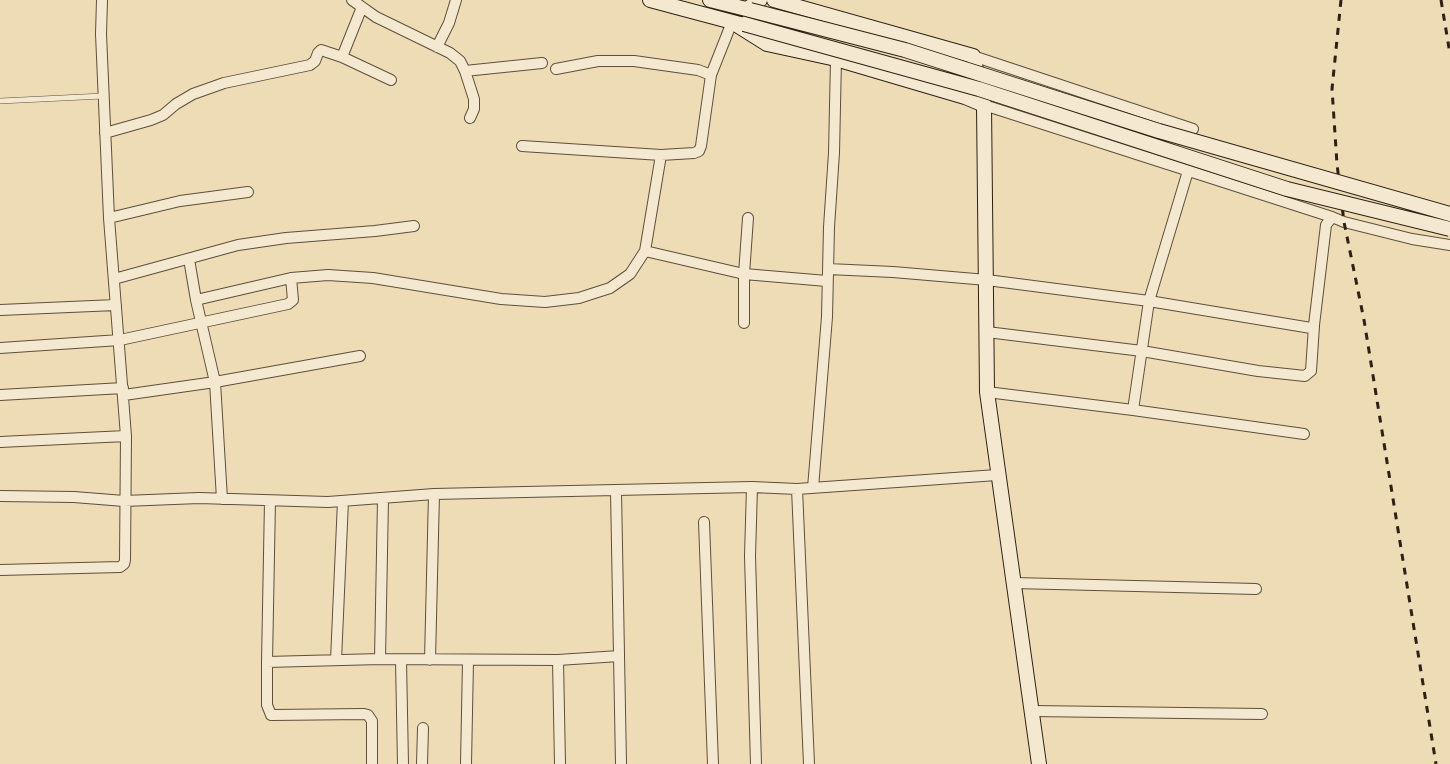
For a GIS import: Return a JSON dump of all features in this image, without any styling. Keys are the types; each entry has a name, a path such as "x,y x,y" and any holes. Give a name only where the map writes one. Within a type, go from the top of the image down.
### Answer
{"main road":[{"path":"650,0 979,88 1287,189 1450,229"},
{"path":"710,0 752,6 905,50 1159,132 1450,214"},
{"path":"774,0 973,56 984,105 987,392 997,475 1014,583 1039,764"},
{"path":"738,23 767,44 836,59 965,97 984,105"}],"street":[{"path":"0,570 120,567 124,564 125,560 124,501 126,436 120,340 109,218 105,133 102,0"},
{"path":"352,0 398,29 450,53 460,61 465,70 474,99 474,109 470,118"},
{"path":"437,47 449,23 456,0"},
{"path":"342,57 362,7"},
{"path":"522,146 660,154 689,154 699,151 711,75 738,23"},
{"path":"105,133 151,120 163,115 176,104 193,94 224,83 313,64 321,50 342,57 390,80"},
{"path":"973,56 1194,129"},
{"path":"812,488 827,317 828,227 834,153 836,59"},
{"path":"556,69 598,61 634,61 698,70 711,75"},
{"path":"465,70 542,63"},
{"path":"984,105 1344,222 1412,239 1450,245"},
{"path":"196,300 291,278 328,275 373,278 501,299 545,302 579,298 610,288 630,274 645,251 660,154"},
{"path":"1133,410 1148,301 1188,171"},
{"path":"109,218 180,201 248,192"},
{"path":"987,332 1142,351 1258,371 1305,376 1311,370 1314,326 1326,224 1332,217"},
{"path":"744,323 744,274 748,218"},
{"path":"114,279 238,245 286,238 375,231 414,226"},
{"path":"645,251 744,274 827,281"},
{"path":"189,259 196,300 215,382 222,499"},
{"path":"828,269 893,272 987,280 1148,301 1292,325 1314,326"},
{"path":"0,348 120,340 291,303 293,296 291,278"},
{"path":"0,310 116,305"},
{"path":"0,396 123,392 215,382 360,356"},
{"path":"987,392 1133,410 1304,434"},
{"path":"0,442 126,436"},
{"path":"0,496 74,497 124,501 222,499 343,502 434,494 752,487 797,489 997,475"},
{"path":"752,487 750,556 756,764"},
{"path":"797,489 809,764"},
{"path":"616,491 621,764"},
{"path":"430,660 434,494"},
{"path":"380,659 383,499"},
{"path":"270,501 267,662 267,705 270,716 364,714 372,721 372,764"},
{"path":"336,660 343,502"},
{"path":"704,522 713,764"},
{"path":"1014,583 1256,590"},
{"path":"267,662 380,659 468,661 558,660 620,656"},
{"path":"401,660 403,764"},
{"path":"558,660 560,764"},
{"path":"466,764 468,661"},
{"path":"1031,711 1262,714"},
{"path":"422,764 423,728"}],"lane":[{"path":"0,101 104,96"}],"railway":[{"path":"1341,0 1332,89 1337,164 1344,222 1364,320 1436,764"},
{"path":"1441,0 1450,54"}]}
